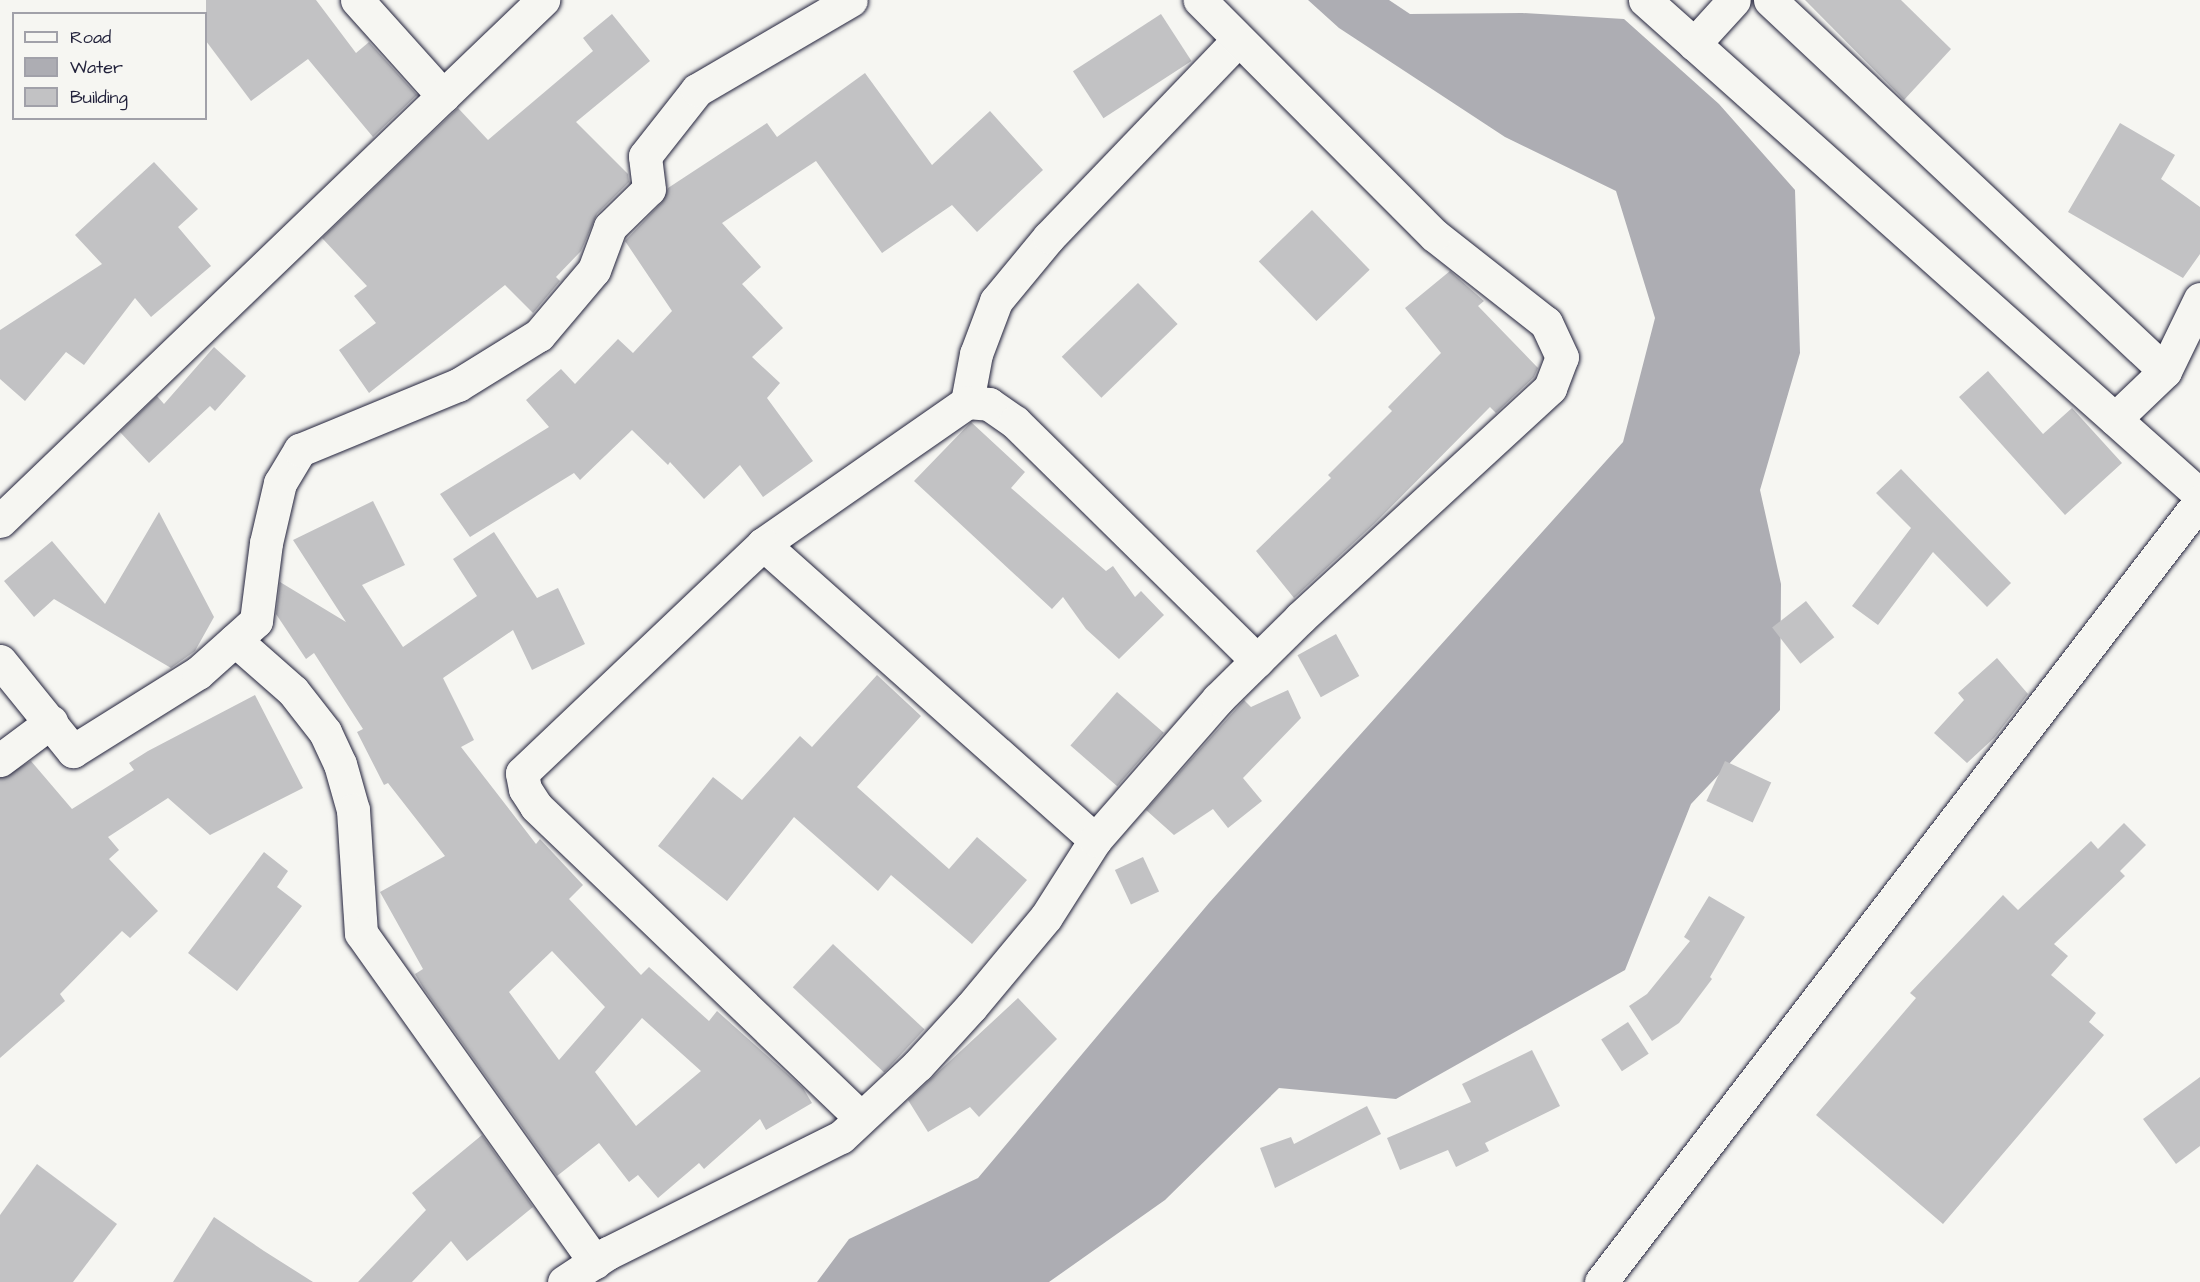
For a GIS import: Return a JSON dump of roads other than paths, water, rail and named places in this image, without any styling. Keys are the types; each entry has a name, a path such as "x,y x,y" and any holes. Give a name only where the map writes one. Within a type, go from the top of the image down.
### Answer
{"street":[{"path":"357,0 443,96"},
{"path":"0,521 543,0"},
{"path":"0,661 73,751 198,673 256,621 266,543 280,483 300,450 458,385 538,335 594,270 610,227 649,189 645,156 697,90 851,0"},
{"path":"564,1282 595,1262 841,1137 918,1065 971,1007 1046,917 1095,840 1168,753 1257,661 1550,388 1562,357 1546,322 1434,235 1200,0"},
{"path":"1645,0 2200,495"},
{"path":"1694,44 1734,0"},
{"path":"1770,0 2165,371"},
{"path":"968,402 976,354 996,301 1049,237 1238,40"},
{"path":"2115,419 2165,371 2200,299"},
{"path":"860,1117 536,806 525,789 522,772 763,544 968,402 989,404 1015,422 1257,661"},
{"path":"1601,1282 2200,501"},
{"path":"763,544 1095,840"},
{"path":"235,640 293,691 325,732 340,764 354,810 361,933 595,1262"},
{"path":"0,760 51,722"}],"water":[{"path":"1308,0 1389,0 1410,14 1522,13 1624,19 1719,104 1795,190 1800,353 1760,490 1781,584 1780,710 1691,804 1625,970 1396,1099 1279,1088 1165,1200 1049,1282 817,1282 849,1239 978,1178 1209,903 1623,442 1655,318 1616,191 1505,137 1339,28"}]}
